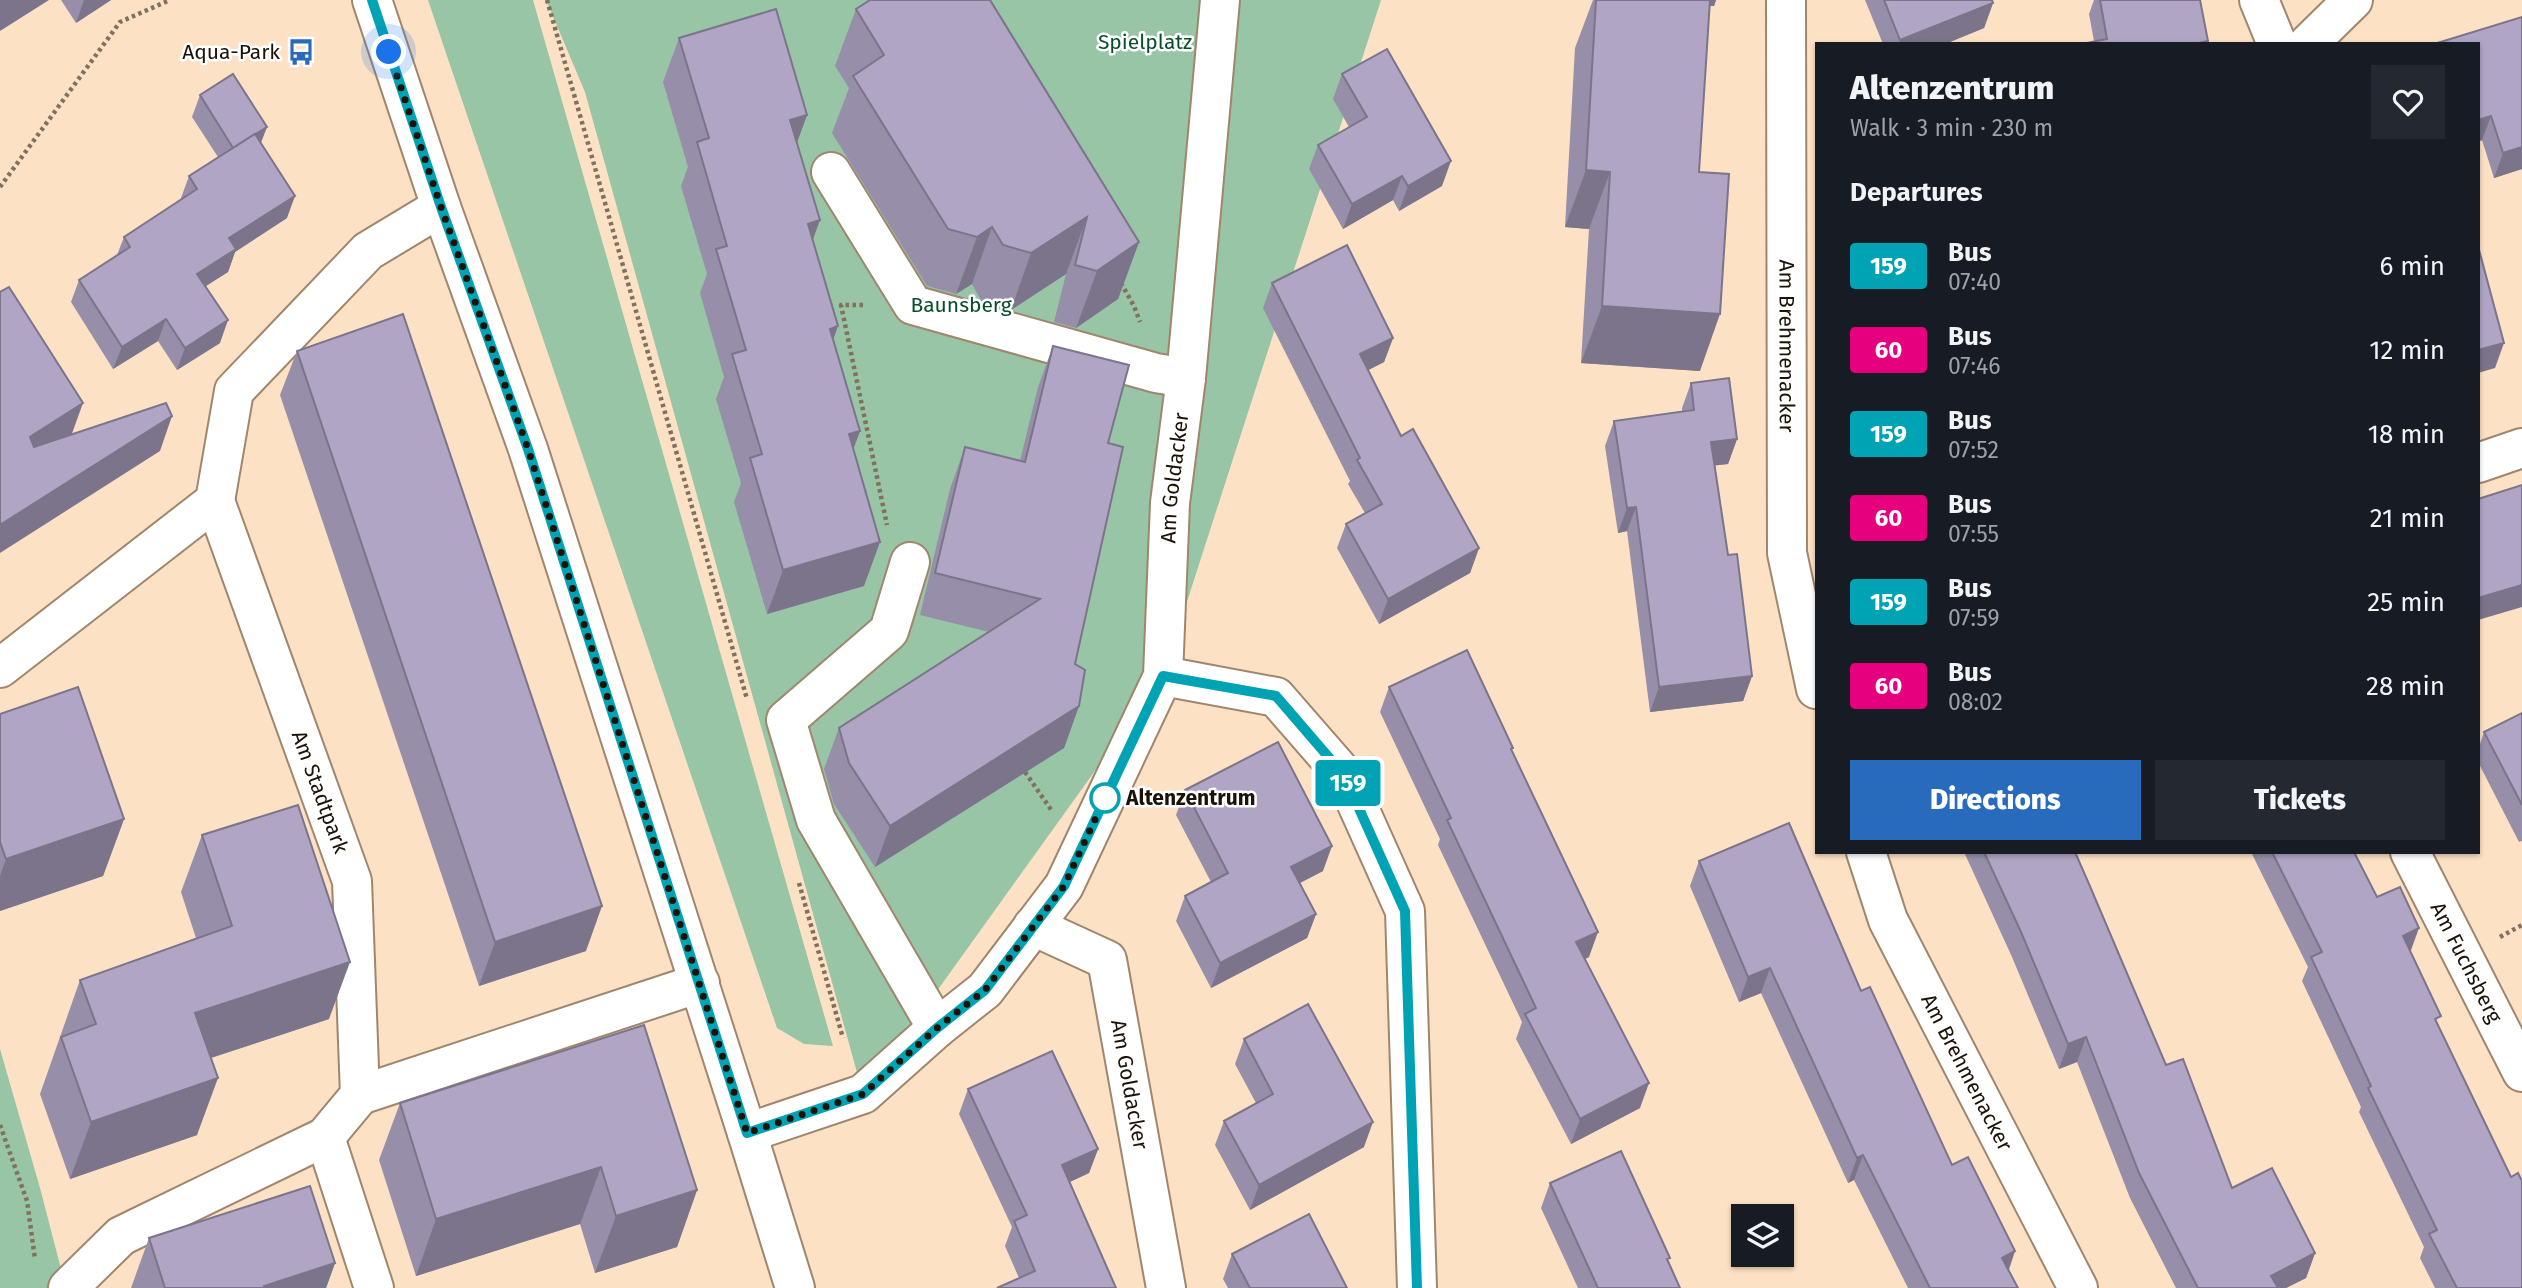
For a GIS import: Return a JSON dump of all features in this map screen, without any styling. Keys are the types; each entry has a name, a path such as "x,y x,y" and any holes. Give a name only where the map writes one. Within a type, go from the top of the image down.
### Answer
{"street":[{"path":"372,0 441,207 528,449 700,983 794,1288"},
{"name":"Am Goldacker","path":"747,1133 863,1094 937,1028 985,990 1064,886 1163,676 1170,503 1171,376 1220,0"},
{"name":"Am Brehmenacker","path":"1786,0 1787,553 1815,684"},
{"path":"2259,0 2276,42"},
{"path":"2310,42 2353,0"},
{"path":"831,172 913,305 1171,376"},
{"name":"Am Stadtpark","path":"360,1095 352,881 215,501 234,391 368,251 441,207"},
{"path":"2480,462 2522,448"},
{"path":"0,668 215,501"},
{"path":"910,562 889,631 786,720 816,820 937,1028"},
{"path":"1163,676 1276,696 1344,775 1405,911 1417,1288"},
{"name":"Am Brehmenacker","path":"1867,854 1888,920 2078,1288"},
{"name":"Am Fuchsberg","path":"2411,854 2522,1072"},
{"name":"Am Goldacker","path":"1033,926 1107,960 1166,1288"},
{"path":"68,1288 121,1236 326,1137 360,1095 700,983"},
{"path":"326,1137 374,1288"}],"path":[{"path":"0,187 120,22 170,0"},
{"path":"547,0 748,705"},
{"path":"1120,283 1171,376"},
{"path":"910,562 892,552 841,305 913,305"},
{"path":"797,878 843,1038"},
{"path":"0,1125 27,1201 35,1263"}],"green space":[{"path":"428,0 533,0 833,1046 804,1044 777,1028"},
{"name":"Baunsberg","path":"546,0 1381,0 1163,676 863,1094 585,92"},
{"path":"0,1049 40,1188 66,1288 0,1288"}],"building":[{"path":"870,0 990,0 1139,242 1097,271 1075,265 1087,217 1031,253 1003,245 992,227 977,237 948,229 853,76 884,55 856,9"},
{"path":"1596,0 1710,0 1699,172 1729,174 1720,314 1602,306 1610,172 1586,170"},
{"path":"1884,0 1992,0 1993,3 1900,40"},
{"path":"2100,0 2200,0 2208,41 2092,42 2107,39"},
{"path":"776,9 807,115 790,120 820,220 808,224 838,326 830,329 860,431 849,434 880,542 783,570 750,458 762,454 732,354 746,350 716,249 727,246 697,142 709,138 679,38"},
{"path":"2522,17 2522,147 2503,153 2491,116 2480,119 2480,42 2441,42"},
{"path":"1387,49 1451,161 1408,186 1402,176 1352,204 1318,145 1367,117 1342,74"},
{"path":"233,74 267,127 233,148 200,95"},
{"path":"255,134 295,196 229,238 236,249 197,274 228,320 185,348 166,319 122,347 79,280 130,247 124,237 197,189 189,176"},
{"path":"1347,245 1393,338 1360,354 1401,436 1413,429 1479,548 1388,599 1346,524 1382,504 1357,460 1360,458 1272,283"},
{"path":"2480,253 2504,343 2480,349"},
{"path":"9,287 83,403 30,437 34,447 166,403 172,416 0,525 0,292"},
{"path":"403,314 602,906 495,942 297,351"},
{"path":"1053,346 1129,365 1108,443 1123,447 1075,664 1085,670 1079,706 890,826 849,763 839,728 1040,599 935,573 965,447 1025,462"},
{"path":"1729,378 1737,439 1711,442 1728,555 1737,554 1752,676 1659,687 1636,507 1627,508 1614,421 1694,410 1691,383"},
{"path":"2522,485 2522,585 2480,597 2480,498"},
{"path":"1467,650 1598,932 1576,942 1649,1083 1580,1119 1525,1014 1536,1008 1447,820 1451,818 1389,687"},
{"path":"78,687 124,819 6,859 0,842 0,714"},
{"path":"2522,713 2522,805 2484,732"},
{"path":"1278,742 1332,846 1291,867 1316,914 1220,963 1185,896 1228,873 1185,790"},
{"path":"298,805 350,962 195,1013 218,1078 91,1122 61,1037 96,1024 80,980 232,926 202,835"},
{"path":"1789,823 1861,991 1870,987 1952,1165 1968,1157 2015,1251 2002,1258 2018,1288 1930,1288 1863,1155 1857,1158 1770,968 1748,977 1699,861"},
{"path":"1985,854 2076,854 2166,1065 2183,1059 2232,1188 2272,1168 2315,1253 2271,1276 2278,1288 2198,1288 2139,1173 2086,1037 2068,1044"},
{"path":"2273,854 2355,854 2377,897 2400,887 2419,928 2403,936 2441,1016 2435,1019 2511,1177 2518,1173 2522,1181 2522,1288 2457,1288 2429,1234 2437,1230 2368,1088 2371,1086 2311,957 2322,952"},
{"path":"1308,1004 1373,1122 1259,1185 1224,1121 1273,1094 1244,1039"},
{"path":"644,1025 697,1190 616,1216 601,1167 436,1219 400,1103"},
{"path":"1052,1051 1098,1149 1062,1165 1116,1288 997,1288 1035,1271 1014,1221 1027,1215 968,1089"},
{"path":"1621,1151 1670,1258 1667,1259 1680,1288 1598,1288 1550,1183"},
{"path":"310,1186 335,1263 264,1286 265,1288 165,1288 149,1238"},
{"path":"1309,1214 1347,1288 1250,1288 1232,1254"}],"bus line":[{"name":"159","path":"372,0 441,207 528,449 747,1133 863,1094 937,1028 985,990 1064,886 1163,676 1276,696 1344,775 1405,911 1417,1288"}],"place":[{"name":"Aqua-Park","path":"301,52"},
{"name":"Altenzentrum","path":"1105,798"}],"route":[{"path":"389,52 441,207 528,449 747,1133 863,1094 937,1028 985,990 1064,886 1105,798"}],"park label":[{"name":"Spielplatz","path":"1145,42"}]}
